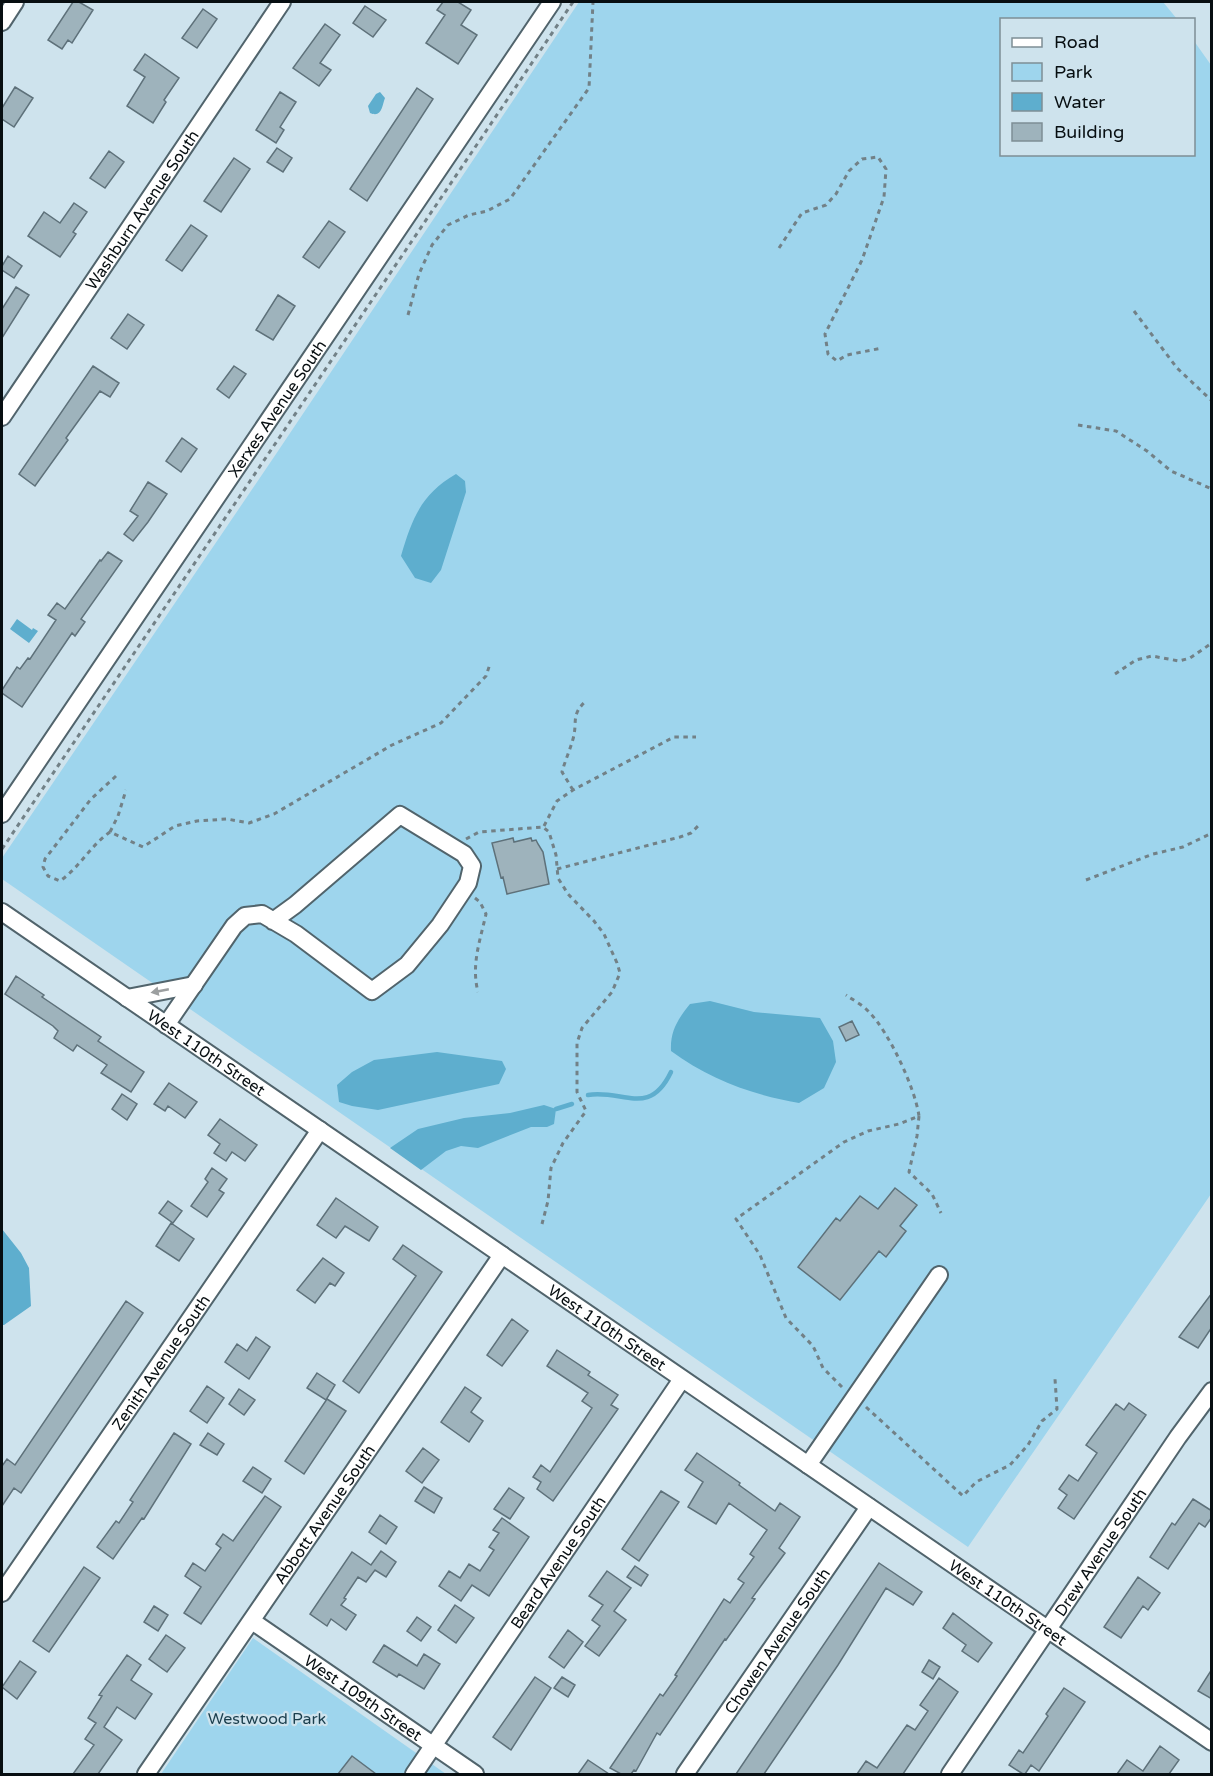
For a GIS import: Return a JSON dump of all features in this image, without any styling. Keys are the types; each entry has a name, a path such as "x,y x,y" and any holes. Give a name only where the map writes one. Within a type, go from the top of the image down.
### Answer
{"street":[{"path":"2,22 15,2"},
{"name":"Washburn Avenue South","path":"2,417 282,2"},
{"name":"Xerxes Avenue South","path":"2,814 552,2"},
{"path":"166,1025 234,926 245,916 262,914 273,921 296,934 372,991 407,965 440,925 468,883 472,866 464,854 400,815 295,905 273,921"},
{"name":"West 110th Street","path":"2,912 1212,1742"},
{"path":"127,998 194,985"},
{"name":"Zenith Avenue South","path":"2,1593 320,1130"},
{"name":"Abbott Avenue South","path":"146,1774 502,1255"},
{"path":"808,1465 939,1275"},
{"name":"Beard Avenue South","path":"414,1774 682,1379"},
{"name":"Drew Avenue South","path":"951,1774 1212,1391"},
{"name":"Chowen Avenue South","path":"686,1774 868,1507"},
{"name":"West 109th Street","path":"252,1621 476,1774"}],"path":[{"path":"2,849 573,2"},
{"path":"408,315 419,274 432,245 448,225 469,215 487,212 510,200 585,96 589,88 593,2"},
{"path":"779,248 801,213 826,206 849,171 862,159 878,157 886,169 885,197 862,260 825,334 828,354 837,361 847,355 882,348"},
{"path":"1134,311 1177,368 1212,401"},
{"path":"1078,425 1116,431 1147,451 1171,471 1212,489"},
{"path":"1115,674 1136,660 1152,656 1179,661 1190,658 1212,642"},
{"path":"110,832 143,847 175,826 196,821 227,819 249,823 274,814 392,745 441,723 486,676 490,664"},
{"path":"573,790 562,772 574,737 574,717 578,708 587,700"},
{"path":"543,827 557,801 573,790 674,737 696,737"},
{"path":"116,776 91,799 45,859 43,867 48,876 60,881 73,872 97,841 110,832 126,790"},
{"path":"557,869 680,837 690,833 698,826"},
{"path":"458,850 465,839 479,832 543,827 549,832 556,855 558,878 568,894 604,934 620,974 612,992 582,1028 577,1043 577,1092 586,1110 563,1143 551,1168 548,1201 542,1224"},
{"path":"1086,880 1153,854 1183,847 1212,832"},
{"path":"463,890 480,902 486,914 478,942 474,974 478,992"},
{"path":"846,995 868,1011 882,1030 917,1102 918,1136 909,1172 932,1194 941,1213"},
{"path":"919,1116 899,1124 868,1131 844,1142 736,1219 760,1255 786,1318 813,1347 823,1368 837,1383 963,1496 976,1482 1010,1465 1028,1445 1042,1421 1057,1409 1055,1379"}],"green space":[{"path":"579,2 1163,2 1176,18 1000,18 1000,156 1195,156 1195,42 1211,65 1211,1194 968,1547 2,879 2,858"},
{"name":"Westwood Park","path":"253,1638 446,1774 161,1774"}],"water":[{"path":"380,92 385,98 381,110 377,114 370,113 368,106"},
{"path":"456,474 465,481 466,492 441,570 431,583 415,578 401,556 409,530 419,509 434,490"},
{"path":"17,619 32,630 33,628 38,631 29,643 10,629"},
{"path":"710,1001 754,1012 820,1018 833,1041 836,1062 824,1088 799,1103 782,1100 716,1078 671,1051 673,1031 690,1004"},
{"path":"437,1052 502,1061 506,1069 499,1084 378,1110 339,1102 337,1085 352,1072 374,1060"},
{"path":"544,1105 556,1109 554,1124 547,1127 531,1127 478,1148 461,1146 446,1151 421,1170 390,1148 418,1129 464,1118 510,1113"},
{"path":"2,1229 21,1253 29,1268 31,1306 4,1325 2,1325"}],"building":[{"path":"73,2 79,2 93,10 72,43 68,40 62,49 48,40"},
{"path":"443,2 458,2 471,10 461,25 477,35 458,64 426,43 445,15 437,10"},
{"path":"365,6 386,20 373,37 353,23"},
{"path":"203,9 217,19 197,48 182,38"},
{"path":"325,24 340,35 320,63 331,70 319,86 293,68"},
{"path":"145,54 179,78 164,100 166,102 153,123 127,106 145,77 134,70"},
{"path":"15,87 33,98 14,127 2,119 2,108"},
{"path":"417,88 433,99 367,201 350,189"},
{"path":"280,92 296,102 280,127 284,130 276,143 256,130"},
{"path":"277,148 292,158 283,172 267,162"},
{"path":"109,151 124,162 105,188 90,178"},
{"path":"234,158 250,169 221,212 204,201"},
{"path":"74,203 87,212 73,232 76,234 60,257 28,236 44,212 60,223"},
{"path":"329,221 345,232 319,268 303,257"},
{"path":"191,225 207,236 182,271 166,260"},
{"path":"8,256 22,266 14,278 2,270"},
{"path":"16,287 29,295 2,338 2,309"},
{"path":"278,295 295,306 273,340 256,330"},
{"path":"128,314 144,325 127,349 111,338"},
{"path":"93,366 119,383 110,397 100,391 35,486 19,474"},
{"path":"234,366 246,374 229,398 217,389"},
{"path":"182,438 197,449 181,472 166,461"},
{"path":"148,482 167,494 133,541 124,534 138,516 130,511"},
{"path":"108,552 122,561 81,619 85,622 75,636 72,633 22,707 2,693 2,690 17,667 20,669 28,658 30,659 56,620 48,615 57,603 65,609"},
{"path":"513,838 514,842 531,838 532,841 536,840 543,852 549,884 507,894 492,843"},
{"path":"16,976 44,995 42,997 101,1037 98,1041 144,1072 131,1092 101,1073 107,1065 77,1045 73,1051 54,1038 58,1031 53,1026 5,994"},
{"path":"852,1021 859,1035 846,1041 839,1027"},
{"path":"169,1083 197,1102 185,1118 168,1106 165,1111 154,1104"},
{"path":"122,1094 137,1104 127,1120 112,1109"},
{"path":"220,1119 257,1145 245,1161 232,1152 226,1161 214,1153 220,1144 208,1135"},
{"path":"212,1168 227,1179 219,1190 224,1193 207,1217 191,1206 208,1182 205,1179"},
{"path":"895,1188 917,1205 900,1226 906,1231 886,1257 879,1251 840,1300 798,1267 836,1218 840,1221 860,1196 878,1209"},
{"path":"336,1198 378,1227 369,1241 345,1226 336,1238 317,1225"},
{"path":"168,1201 182,1211 173,1223 159,1213"},
{"path":"171,1223 194,1239 179,1261 156,1246"},
{"path":"403,1245 442,1272 359,1393 343,1381 416,1276 393,1259"},
{"path":"323,1258 344,1273 335,1286 330,1283 315,1303 297,1290"},
{"path":"1212,1293 1212,1327 1198,1348 1179,1337"},
{"path":"126,1301 143,1313 21,1493 14,1488 2,1506 2,1466 7,1459 15,1465"},
{"path":"512,1319 528,1331 502,1366 487,1355"},
{"path":"256,1337 270,1347 249,1379 225,1362 237,1344 247,1351"},
{"path":"557,1350 590,1372 588,1375 618,1395 611,1405 618,1409 553,1501 537,1489 541,1482 533,1477 541,1465 550,1472 592,1408 582,1401 588,1393 547,1366"},
{"path":"317,1373 335,1385 326,1400 307,1388"},
{"path":"207,1386 224,1398 207,1423 190,1411"},
{"path":"465,1387 481,1398 471,1412 483,1421 469,1442 441,1422"},
{"path":"239,1389 255,1400 244,1415 229,1404"},
{"path":"327,1399 346,1411 304,1474 285,1461"},
{"path":"1129,1403 1146,1415 1074,1519 1058,1508 1067,1495 1059,1489 1069,1475 1078,1481 1097,1453 1086,1445 1116,1404 1124,1410"},
{"path":"174,1433 191,1444 144,1519 142,1518 113,1559 97,1547 116,1521 119,1523 133,1502 130,1500"},
{"path":"208,1433 224,1444 217,1455 200,1445"},
{"path":"423,1448 439,1460 422,1483 406,1471"},
{"path":"697,1453 775,1511 780,1503 800,1517 779,1548 785,1553 660,1735 657,1733 636,1771 634,1770 631,1774 621,1774 610,1768 660,1694 663,1696 677,1676 675,1675 724,1599 730,1603 744,1583 738,1579 754,1557 750,1554 767,1530 729,1503 716,1524 688,1507 703,1482 685,1470"},
{"path":"253,1467 271,1479 262,1493 243,1481"},
{"path":"424,1487 442,1498 434,1513 415,1501"},
{"path":"509,1488 524,1498 510,1519 494,1509"},
{"path":"661,1491 679,1502 639,1561 622,1549"},
{"path":"265,1496 281,1507 201,1624 184,1613 201,1587 185,1576 193,1563 205,1571 221,1548 216,1544 223,1534 233,1541"},
{"path":"1193,1499 1212,1511 1212,1517 1205,1527 1199,1523 1168,1569 1150,1557 1172,1523 1175,1525"},
{"path":"380,1515 397,1527 386,1544 369,1532"},
{"path":"502,1518 529,1537 489,1596 472,1585 461,1601 439,1586 449,1571 460,1578 469,1564 480,1571 494,1550 489,1547 499,1533 493,1530"},
{"path":"381,1551 396,1562 386,1577 375,1570 366,1582 358,1577 341,1605 356,1615 346,1630 331,1619 327,1626 310,1614 352,1552 371,1565"},
{"path":"879,1563 922,1592 913,1605 886,1588 838,1665 764,1774 736,1774"},
{"path":"635,1566 648,1575 641,1586 627,1577"},
{"path":"84,1567 100,1578 49,1652 33,1641"},
{"path":"607,1571 631,1588 614,1611 626,1620 599,1656 585,1646 600,1626 592,1620 603,1605 589,1596"},
{"path":"1138,1577 1160,1593 1148,1610 1143,1606 1121,1638 1104,1627"},
{"path":"455,1605 474,1618 456,1643 438,1630"},
{"path":"154,1606 168,1615 158,1631 144,1622"},
{"path":"953,1613 992,1643 978,1662 962,1651 966,1645 943,1628"},
{"path":"417,1617 431,1627 421,1641 407,1631"},
{"path":"568,1630 583,1642 564,1668 549,1657"},
{"path":"166,1635 185,1648 167,1672 149,1659"},
{"path":"384,1645 417,1666 424,1654 440,1664 424,1689 399,1674 397,1677 373,1662"},
{"path":"127,1655 141,1665 131,1680 152,1694 135,1719 117,1707 104,1727 122,1740 98,1774 73,1774 94,1745 85,1739 96,1723 88,1718 102,1696 99,1695"},
{"path":"929,1660 940,1667 933,1679 922,1672"},
{"path":"20,1661 36,1672 17,1699 2,1687"},
{"path":"1212,1669 1212,1699 1198,1691"},
{"path":"535,1677 551,1688 511,1750 493,1737"},
{"path":"562,1677 575,1685 568,1697 554,1688"},
{"path":"939,1678 958,1692 903,1774 857,1774 866,1761 877,1768 907,1725 915,1730 928,1711 920,1705"},
{"path":"1064,1688 1085,1702 1039,1771 1031,1765 1023,1774 1009,1765 1019,1750 1023,1753"},
{"path":"1160,1746 1179,1760 1169,1774 1117,1774 1127,1760 1143,1771"},
{"path":"352,1756 376,1774 338,1774"},
{"path":"588,1760 609,1774 578,1774"}],"waterway":[{"path":"588,1095 644,1098 654,1094 663,1086 671,1072"},
{"path":"556,1109 572,1104"}]}
